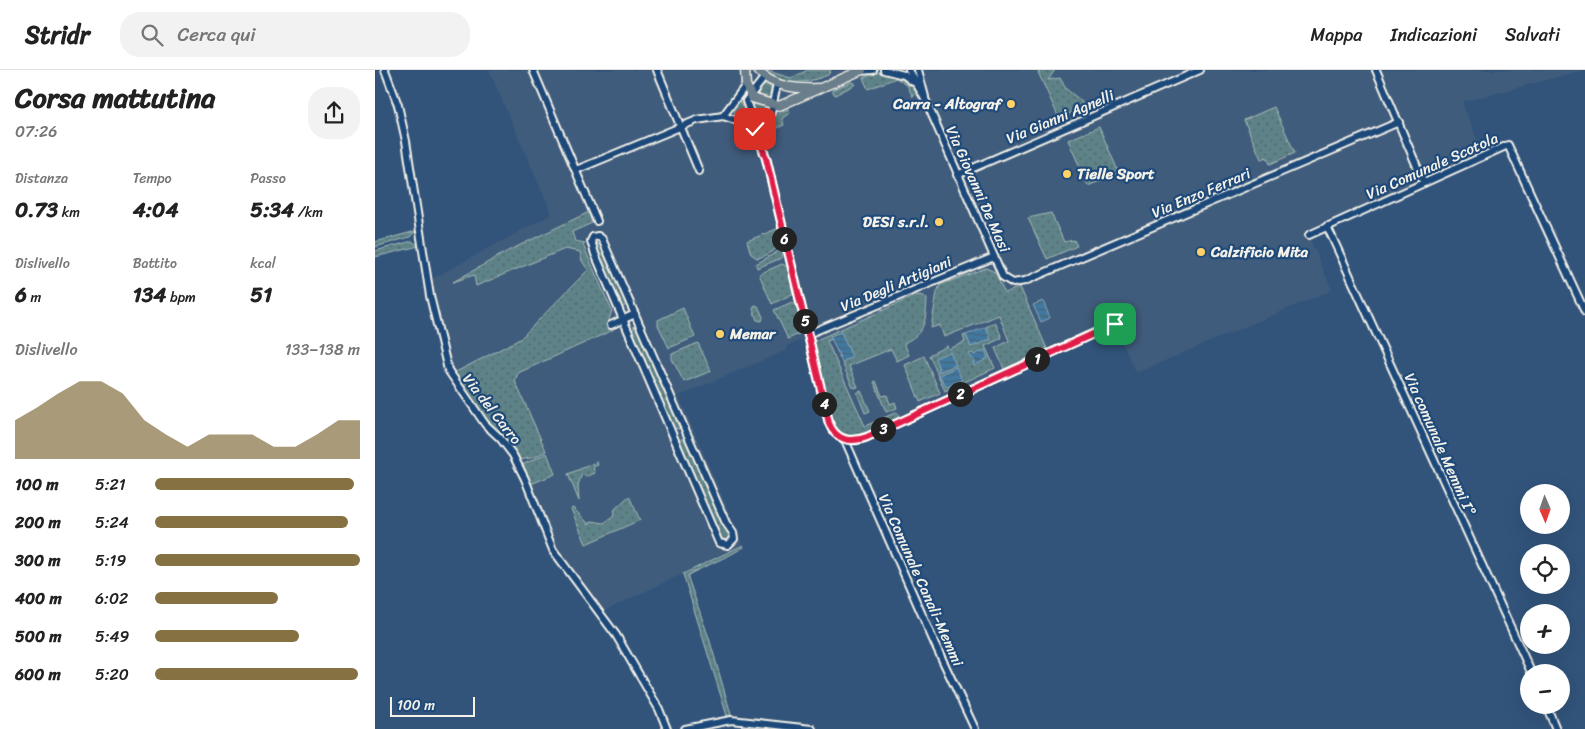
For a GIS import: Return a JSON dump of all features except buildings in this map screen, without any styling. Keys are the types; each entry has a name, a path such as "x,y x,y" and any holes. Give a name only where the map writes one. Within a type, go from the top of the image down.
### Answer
{"main road":[{"path":"745,70 749,95 760,102 774,106 785,106 860,70"},
{"path":"757,70 764,78 777,84 797,88 822,87"}],"street":[{"name":"Via del Carro","path":"385,70 402,121 430,296 448,370 485,424 500,438 513,456 525,479 553,550 616,635 659,709 667,729"},
{"path":"533,70 597,221"},
{"path":"657,70 699,171"},
{"path":"860,70 873,70"},
{"path":"884,70 905,75 920,86"},
{"path":"909,70 920,86"},
{"path":"918,70 920,86"},
{"path":"920,86 925,70"},
{"name":"Via Gianni Agnelli","path":"957,175 1200,70"},
{"path":"1376,70 1424,182"},
{"path":"749,95 764,78"},
{"path":"577,170 681,126 723,116 754,128 771,113 774,106 777,84"},
{"path":"723,116 746,85"},
{"name":"Via Giovanni De Masi","path":"920,86 993,256 1003,277 1013,283"},
{"name":"Via Comunale Canali-Memmi","path":"749,95 746,101 766,158 829,423 833,431 845,440 910,589 975,729"},
{"name":"Via Enzo Ferrari","path":"1013,283 1025,281 1399,122"},
{"name":"Via Comunale Scotola","path":"1309,235 1508,145 1585,312"},
{"name":"Via comunale Memmi I°","path":"1327,226 1527,664"},
{"path":"595,236 602,239 635,314 726,523 733,533 733,542 728,546 719,543 675,436 591,244 591,239 595,236"},
{"name":"Via Degli Artigiani","path":"808,334 993,256"},
{"path":"611,325 635,314"},
{"path":"845,440 854,441 867,437 1115,324"},
{"path":"675,436 686,431"},
{"path":"1550,714 1557,729"},
{"path":"685,729 731,720 812,729"}],"shaded area":[{"path":"489,70 1584,70 1462,102 1483,154 1306,230 1332,290 1136,373 1113,322 863,436 844,435 837,430 810,337 786,346 787,350 679,396 743,545 600,613 555,549 527,481 452,374 439,327 430,280 552,214"},
{"path":"1043,301 1050,318 1041,322 1033,305"},
{"path":"986,327 991,339 971,347 966,335"},
{"path":"841,332 852,357 842,362 830,336"},
{"path":"985,350 988,358 974,366 973,363 975,362 969,354 973,353 974,355"},
{"path":"950,352 956,365 938,372 939,369 935,358"},
{"path":"956,367 962,380 947,387 939,375"}],"green space":[{"path":"764,70 791,78 808,70 831,70 828,75 819,78 795,82 779,79"},
{"path":"1042,70 1055,70 1048,80 1060,78 1066,89 1080,100 1085,107 1059,118 1038,72"},
{"path":"875,73 893,74 908,83 917,92 913,97 907,85 896,78 868,89 863,78"},
{"path":"851,82 856,84 835,95 832,90"},
{"path":"762,85 768,85 772,92 768,99 762,99 758,95 758,89"},
{"path":"742,98 749,121 736,118 733,108"},
{"path":"753,104 769,108 756,125 750,107"},
{"path":"1274,107 1295,153 1270,164 1267,157 1261,159 1244,120"},
{"path":"788,109 790,113 782,118 784,125 763,134 762,129 777,115"},
{"path":"1099,127 1119,173 1088,186 1068,140"},
{"path":"589,212 592,223 572,232 575,241 585,243 583,245 612,311 609,319 613,330 518,373 515,381 546,451 535,457 520,460 488,425 452,374 520,339 588,270 582,261 580,252 565,249 476,286 474,275 453,282 508,251"},
{"path":"1051,213 1064,242 1074,240 1077,246 1047,259 1028,218"},
{"path":"779,228 783,242 780,245 765,256 757,258 751,254 747,241"},
{"path":"416,231 410,237 375,247 375,242"},
{"path":"412,241 419,246 375,257 375,251"},
{"path":"601,244 627,303 624,307 620,306 597,253 595,245"},
{"path":"784,248 782,258 757,268 756,264"},
{"path":"782,264 788,267 794,293 772,304 759,274"},
{"path":"986,268 995,272 1005,293 1020,287 1048,351 1005,371 995,348 1009,341 999,315 944,337 940,325 931,328 937,292 940,285"},
{"path":"917,295 924,296 927,299 926,314 920,330 904,343 909,355 897,361 891,349 849,366 858,387 853,388 832,339 827,341 865,426 897,412 900,418 864,435 845,436 837,431 831,423 812,342"},
{"path":"792,302 797,305 803,328 801,333 788,339 774,310"},
{"path":"755,305 758,306 763,317 762,321 757,320 753,309"},
{"path":"683,308 695,337 669,348 658,325 658,320"},
{"path":"995,322 1002,338 985,346 995,368 945,391 929,355 947,346 949,349 965,342 963,336 966,335 971,347 990,339 986,327"},
{"path":"634,326 638,327 680,426 679,429 673,428 632,332"},
{"path":"698,343 711,371 684,382 672,359 672,354"},
{"path":"924,356 940,393 920,402 905,365"},
{"path":"876,381 882,396 887,395 890,404 895,402 897,408 886,412 874,382"},
{"path":"861,391 870,411 865,413 857,393"},
{"path":"682,438 687,440 729,536 727,540 722,539 680,444"},
{"path":"547,453 555,474 531,484 522,465"},
{"path":"597,462 598,465 593,467 595,473 586,477 582,474 578,485 579,501 568,474"},
{"path":"629,496 640,520 586,544 571,509 573,508 589,524 592,521 604,523 613,517 615,509"},
{"path":"743,545 744,547 737,551 688,575 731,714 728,719 683,574"}],"place":[{"name":"Carra - Altograf","path":"1011,104"},
{"name":"Tielle Sport","path":"1067,174"},
{"name":"DESI s.r.l.","path":"939,222"},
{"name":"Calzificio Mita","path":"1201,252"},
{"name":"Memar","path":"720,334"}],"route":[{"path":"755,129 766,158 829,423 833,431 845,440 854,441 867,437 1115,324"}]}
